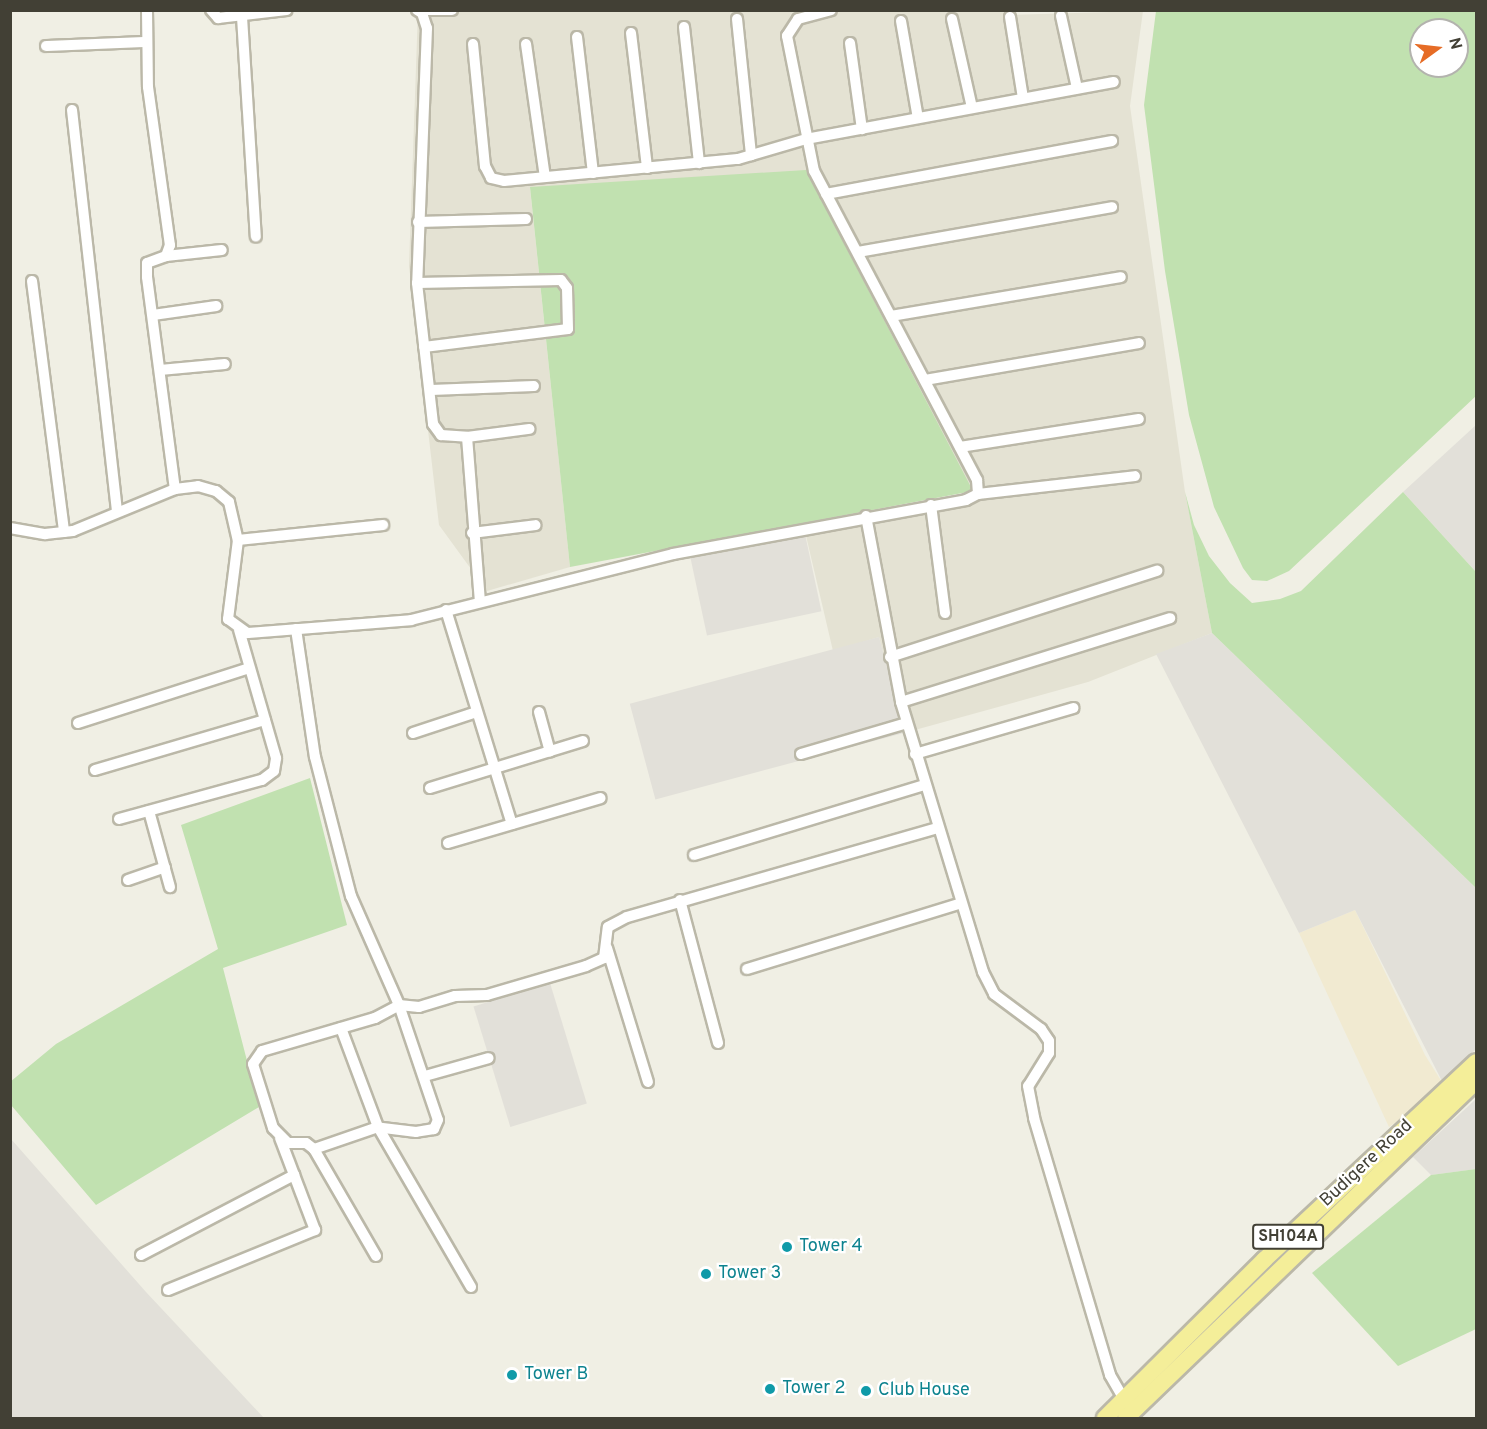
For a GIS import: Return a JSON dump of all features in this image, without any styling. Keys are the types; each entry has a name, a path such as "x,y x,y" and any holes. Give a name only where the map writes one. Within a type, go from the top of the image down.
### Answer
{"main road":[{"name":"Budigere Road","path":"1128,1411 1264,1260 1476,1062"},
{"name":"Budigere Road","path":"1105,1419 1128,1411 1476,1081"}],"street":[{"path":"147,10 145,42 159,184 170,245 166,256"},
{"path":"211,10 218,18 288,10"},
{"path":"452,10 421,11 427,28 417,283 436,432 467,437 529,429"},
{"path":"831,10 798,19 787,36 814,171 977,480 978,494"},
{"path":"1060,15 1077,88"},
{"path":"242,16 256,237"},
{"path":"1010,17 1023,98"},
{"path":"737,19 751,155"},
{"path":"952,19 972,108"},
{"path":"900,21 918,118"},
{"path":"684,27 699,163"},
{"path":"631,33 647,168"},
{"path":"577,36 593,173"},
{"path":"46,46 145,42"},
{"path":"850,43 862,129"},
{"path":"473,44 485,166 491,178 504,181 699,163 751,155 806,139 1114,82"},
{"path":"526,44 545,177"},
{"path":"72,110 117,511"},
{"path":"826,194 1112,141"},
{"path":"858,252 1112,207"},
{"path":"418,222 526,219"},
{"path":"174,489 147,263 166,256 222,250"},
{"path":"891,316 1121,277"},
{"path":"417,283 561,280 567,288 568,329 424,347"},
{"path":"32,281 64,532"},
{"path":"153,315 216,306"},
{"path":"925,380 1139,344"},
{"path":"160,370 225,364"},
{"path":"431,390 534,386"},
{"path":"960,447 1139,419"},
{"path":"467,437 472,533 480,601"},
{"path":"238,630 247,633 411,620 673,554 866,516 931,506 978,494 1135,476"},
{"path":"10,528 45,534 64,532 174,489 198,486 220,493 231,508 238,540 227,615 238,630 265,720 276,758 273,771 262,780 119,819"},
{"path":"931,506 945,613"},
{"path":"866,516 890,657 901,702 961,903 994,994 1041,1029 1049,1041 1049,1053 1028,1086 1035,1118 1110,1375 1128,1411"},
{"path":"238,540 383,525"},
{"path":"472,533 536,525"},
{"path":"890,657 1157,571"},
{"path":"446,610 512,824"},
{"path":"901,702 1170,618"},
{"path":"296,629 315,757 344,873 399,1005 425,1076 438,1120 434,1129 416,1132 378,1127 314,1149"},
{"path":"78,723 249,668"},
{"path":"915,754 1073,708"},
{"path":"413,732 477,712"},
{"path":"539,712 550,752"},
{"path":"95,770 265,720"},
{"path":"801,754 907,723"},
{"path":"430,788 583,741"},
{"path":"694,855 924,785"},
{"path":"448,843 601,798"},
{"path":"148,811 170,887"},
{"path":"168,1290 315,1230 260,1091 253,1064 262,1051 375,1018 399,1005 419,1007 455,996 487,995 586,966 604,958 606,931 611,924 681,900 937,828"},
{"path":"128,880 165,867"},
{"path":"681,900 717,1043"},
{"path":"747,969 961,903"},
{"path":"606,945 648,1082"},
{"path":"342,1028 378,1127 471,1287"},
{"path":"425,1076 489,1058"},
{"path":"280,1138 288,1143 306,1143 314,1149 376,1256"},
{"path":"141,1255 294,1175"}],"shaded area":[{"path":"418,10 1003,10 1004,15 1143,11 1130,106 1185,492 1212,633 1088,682 904,733 879,637 833,651 803,523 973,492 530,188 570,567 487,591 439,525 409,266"},
{"path":"1476,425 1476,572 1403,492"},
{"path":"805,534 821,611 707,636 691,558"},
{"path":"1212,633 1476,888 1476,1049 1443,1083 1355,910 1299,933 1156,654"},
{"path":"879,637 905,733 655,799 630,704"},
{"path":"1355,910 1425,1055 1445,1087 1389,1127 1299,933"},
{"path":"550,983 587,1103 510,1127 473,1006"},
{"path":"1476,1099 1476,1169 1431,1175 1413,1157"},
{"path":"11,1139 146,1292 264,1418 11,1418"}],"green space":[{"path":"1156,11 1476,11 1476,396 1289,571 1267,581 1252,580 1243,568 1214,507 1189,415 1165,271 1144,105"},
{"path":"806,170 973,491 570,567 530,187"},
{"path":"1185,492 1194,525 1209,556 1230,583 1252,603 1280,599 1301,591 1403,492 1476,572 1476,888 1212,633"},
{"path":"310,778 347,925 223,968 259,1107 96,1205 11,1105 10,1082 56,1044 218,949 181,825"},
{"path":"1476,1169 1476,1329 1398,1366 1312,1273 1431,1175"}],"place":[{"name":"Tower 4","path":"787,1247"},
{"name":"Tower 3","path":"706,1274"},
{"name":"Tower B","path":"512,1375"},
{"name":"Tower 2","path":"770,1389"},
{"name":"Club House","path":"866,1391"}]}
